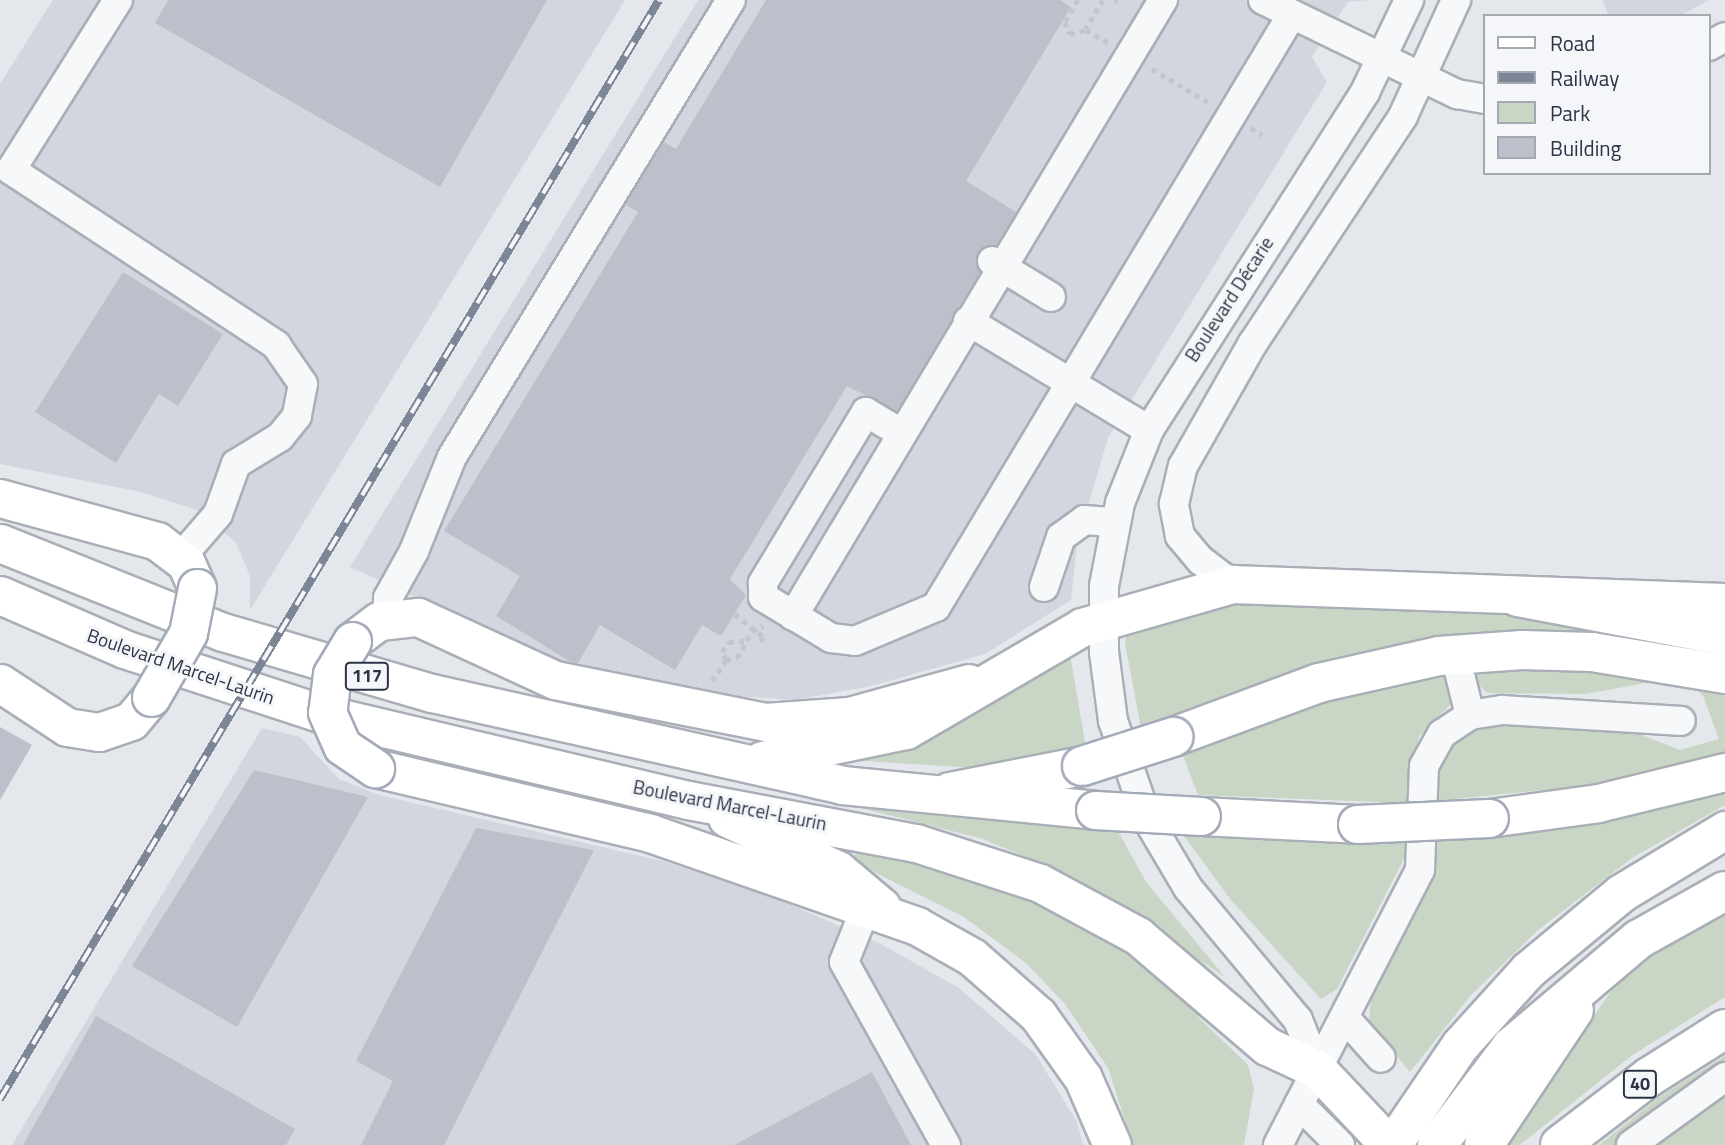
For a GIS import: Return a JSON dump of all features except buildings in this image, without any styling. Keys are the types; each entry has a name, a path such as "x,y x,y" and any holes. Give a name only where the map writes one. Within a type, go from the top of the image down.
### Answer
{"highway":[{"path":"1518,597 1725,636"},
{"path":"950,792 1082,766 1173,737 1332,679 1455,655 1592,652 1725,674"},
{"path":"1442,1137 1511,1046 1658,926 1725,891"},
{"path":"1491,1134 1598,973"},
{"name":"40","path":"1560,1145 1649,1077 1725,1029"}],"main road":[{"path":"0,498 142,536 189,573 188,633 151,697 131,721 99,733 67,727 0,683"},
{"name":"117","path":"0,543 136,601 353,673 748,762"},
{"path":"748,762 906,730 984,680 1103,619 1232,584 1518,597 1725,601"},
{"name":"Boulevard Marcel-Laurin","path":"0,595 124,649 320,713 688,800 916,843 1040,883 1138,936 1267,1046 1318,1070 1391,1145"},
{"path":"984,680 849,716 789,723 739,720 555,680 418,617 387,618 352,641 332,674 327,712 342,746 374,768 650,833 877,910 972,957 1038,1015 1083,1077 1112,1145"},
{"path":"748,762 842,785 950,792 1095,810 1357,824 1489,818 1598,803 1725,772"},
{"path":"688,800 838,870 877,910"},
{"path":"1391,1145 1481,1019 1551,948 1648,874 1725,830"}],"street":[{"path":"118,0 11,170 276,345 303,384 297,416 280,437 236,464 218,514 189,573"},
{"path":"387,618 388,598 414,551 452,457 732,0"},
{"path":"1263,0 1291,16 1457,94 1484,99"},
{"name":"Boulevard Décarie","path":"1318,1070 1298,1020 1188,888 1147,819 1113,721 1103,619 1115,522 1149,430 1385,58 1409,0"},
{"path":"1232,584 1201,561 1180,536 1174,504 1183,466 1253,343 1425,78 1457,0"},
{"path":"793,616 968,321 997,264 1131,56 1157,10"},
{"path":"901,433 866,412 763,583 763,597 831,638 855,641 936,607 1291,16"},
{"path":"997,264 1051,297"},
{"path":"968,321 1149,430"},
{"path":"1044,587 1061,537 1090,518 1115,522"},
{"path":"1455,655 1470,715"},
{"path":"1278,1145 1346,1019 1420,870 1427,755 1442,734 1470,715 1503,710 1681,721"},
{"path":"877,910 844,962 946,1145"},
{"path":"1346,1019 1381,1058"},
{"path":"1631,1145 1725,1076"},
{"path":"1299,1104 1340,1145"}],"path":[{"path":"1078,0 1065,22 1070,34 1086,30 1262,135"},
{"path":"1086,30 1103,0"},
{"path":"726,660 735,660 752,631 752,624 735,614"},
{"path":"752,631 763,637 758,646"},
{"path":"726,660 722,652 729,642 746,640"},
{"path":"706,689 726,660"}],"shaded area":[{"path":"53,0 625,0 250,610 250,576 236,543 200,511 141,492 0,464 0,84"},
{"path":"698,0 1369,0 1348,2 1312,57 1327,82 1108,438 1077,543 1071,600 985,654 871,686 795,700 720,695 643,684 548,658 350,567"},
{"path":"1602,0 1709,0 1684,14 1608,14"},
{"path":"262,728 300,737 339,779 379,795 662,861 768,895 879,943 959,988 1036,1055 1077,1122 1083,1145 12,1145"}],"green space":[{"path":"1209,600 1462,603 1648,639 1544,630 1412,642 1141,728 1125,643 1128,627"},
{"path":"1070,654 1086,748 976,768 832,759"},
{"path":"1534,656 1642,664 1725,682 1725,752 1603,784 1435,801 1432,765 1446,736 1486,717 1611,723 1680,750 1719,739 1703,696 1684,676 1586,694 1487,693 1473,679 1472,663 1478,660"},
{"path":"1443,673 1453,690 1452,703 1419,736 1406,803 1198,795 1178,742 1294,701"},
{"path":"1725,786 1725,805 1632,858 1538,930 1472,994 1410,1072 1369,1022 1371,994 1434,862 1435,837"},
{"path":"855,798 1114,824 1146,882 1225,977 1069,875 983,839 853,806"},
{"path":"1178,828 1408,838 1407,853 1337,989 1321,999 1231,900"},
{"path":"856,847 1024,897 1132,952 1202,1010 1198,1017 1248,1065 1254,1089 1244,1145 1133,1145 1108,1068 1065,1004 1027,964 964,917 854,862"},
{"path":"1725,912 1725,997 1631,1056 1520,1145 1502,1145 1615,986 1667,945"},
{"path":"1725,1056 1725,1145 1599,1145 1662,1095"}],"railway":[{"path":"0,1099 659,0"}]}
